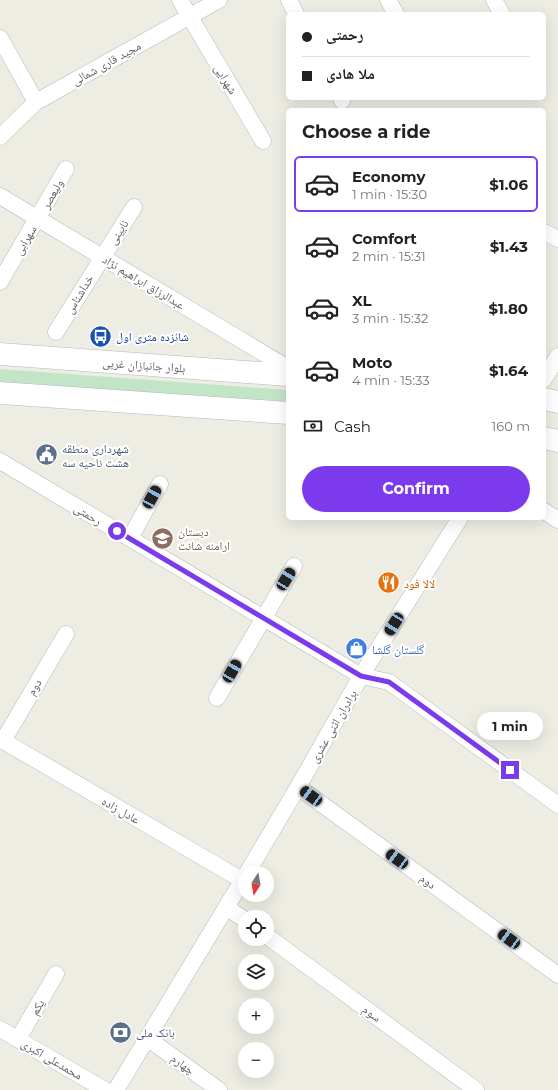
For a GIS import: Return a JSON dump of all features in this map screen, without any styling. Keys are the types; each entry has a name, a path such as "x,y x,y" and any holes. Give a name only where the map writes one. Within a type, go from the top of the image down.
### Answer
{"main road":[{"name":"بلوار جانبازان غربی","path":"0,354 286,375"},
{"path":"0,393 286,413"},
{"path":"546,399 558,402"},
{"path":"546,438 558,441"}],"street":[{"name":"شهرایی","path":"180,0 262,142"},
{"name":"مجید قاری شمالی","path":"0,137 36,102 219,0"},
{"path":"289,0 295,12"},
{"path":"388,0 395,12"},
{"path":"494,0 501,12"},
{"path":"0,38 36,102"},
{"name":"ولیعصر","path":"38,219 66,169"},
{"name":"عبدالرزاق ابراهیم نژاد","path":"0,196 286,367"},
{"name":"نایینی","path":"102,257 134,207"},
{"name":"سهرابی","path":"0,282 38,219"},
{"path":"546,233 558,239"},
{"name":"خداشناس","path":"56,332 102,257"},
{"path":"546,376 558,356"},
{"name":"رحمتی","path":"0,461 361,676 389,682 558,805"},
{"path":"130,538 160,484"},
{"path":"546,512 558,520"},
{"name":"برادران اثنی عشری","path":"251,866 361,676 459,520"},
{"path":"217,698 294,566"},
{"name":"دوم","path":"1,740 66,634"},
{"name":"عادل زاده","path":"1,740 238,872"},
{"name":"دوم","path":"298,787 558,975"},
{"name":"برادران اثنی عشری","path":"116,1090 238,887"},
{"path":"226,907 238,915"},
{"name":"سوم","path":"274,941 476,1090"},
{"name":"یکم","path":"18,1039 56,974"},
{"name":"محمدعلی اکبری","path":"0,1028 105,1090"},
{"name":"چهارم","path":"147,1038 219,1090"}],"green space":[{"path":"0,369 286,390 286,403 0,382"}],"place":[{"name":"شانزده متری اول","path":"100,336"},
{"name":"شهرداری منطقه هشت ناحیه سه","path":"46,455"},
{"name":"دبستان ارامنه شانت","path":"163,538"},
{"name":"لالا فود","path":"388,583"},
{"name":"گلستان گلشا","path":"356,649"},
{"name":"بانک ملی","path":"121,1032"}],"route":[{"path":"117,531 361,676 389,682 510,770"}]}
